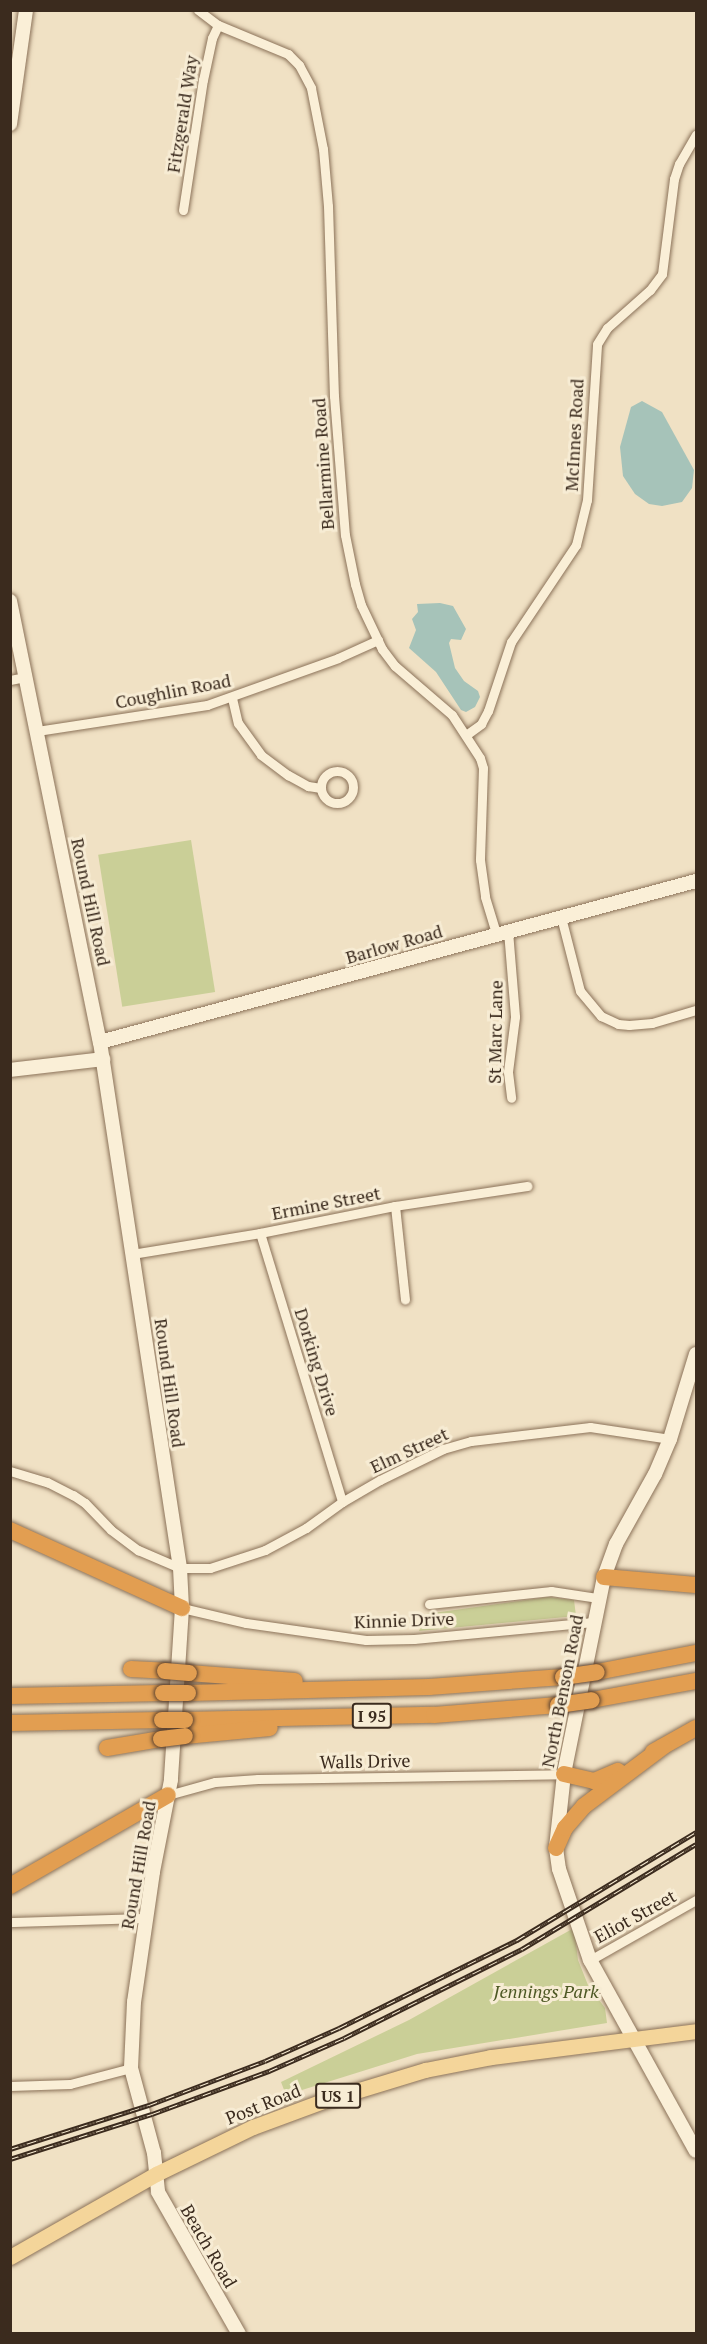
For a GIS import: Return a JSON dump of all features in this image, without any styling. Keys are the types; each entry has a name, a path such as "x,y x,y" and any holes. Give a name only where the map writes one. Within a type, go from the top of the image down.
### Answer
{"highway":[{"path":"10,1530 182,1608"},
{"path":"604,1577 696,1585"},
{"name":"I 95","path":"10,1696 495,1684 597,1672 696,1653"},
{"path":"131,1669 395,1688"},
{"name":"I 95","path":"10,1723 162,1720 185,1728 399,1716 558,1705 696,1681"},
{"path":"106,1748 161,1739 185,1728"},
{"path":"564,1774 588,1781 601,1779 696,1728"},
{"path":"556,1848 565,1828 584,1806 663,1747"},
{"path":"10,1886 168,1795"}],"main road":[{"path":"10,124 26,10"},
{"name":"Round Hill Road","path":"10,601 103,1059 180,1568 182,1608 168,1795 131,2028 131,2068 154,2153 156,2174"},
{"name":"Barlow Road","path":"100,1042 696,881"},
{"path":"10,1070 103,1059"},
{"name":"North Benson Road","path":"696,1354 670,1439 655,1474 616,1544 598,1598 564,1774 556,1848 559,1869 590,1960 696,2151"},
{"name":"Post Road","path":"10,2257 156,2174 280,2116 417,2072 501,2055 696,2031"},
{"name":"Beach Road","path":"156,2174 158,2192 238,2334"}],"street":[{"name":"Bellarmine Road","path":"198,10 218,25 288,54 306,77 314,100 328,206 334,396 345,535 361,605 378,640 395,666 452,715 480,758 483,768 480,860 485,897 502,932"},
{"name":"Fitzgerald Way","path":"183,210 203,80 212,38 218,25"},
{"name":"McInnes Road","path":"466,735 474,731 488,711 511,642 543,593 563,568 579,538 587,500 597,344 607,328 650,290 662,274 674,179 679,164 696,134"},
{"name":"Coughlin Road","path":"37,731 181,710 232,698 338,658 378,640"},
{"path":"10,680 26,677"},
{"path":"232,698 238,723 261,755 300,782 321,788"},
{"path":"561,917 580,991 601,1016 618,1024 629,1025 652,1023 696,1010"},
{"name":"St Marc Lane","path":"502,932 515,1017 508,1072 511,1098"},
{"name":"Ermine Street","path":"132,1254 260,1233 395,1206 527,1186"},
{"path":"395,1206 405,1299"},
{"name":"Dorking Drive","path":"260,1233 342,1502"},
{"name":"Elm Street","path":"180,1568 210,1568 265,1550 306,1528 342,1502 443,1449 471,1441 590,1428 670,1439"},
{"path":"10,1471 47,1482 66,1491 85,1503 111,1530 138,1550 180,1568"},
{"path":"429,1604 551,1591 598,1598"},
{"name":"Kinnie Drive","path":"182,1608 246,1623 366,1640 414,1639 593,1622"},
{"name":"Walls Drive","path":"168,1795 215,1782 258,1779 564,1774"},
{"name":"Eliot Street","path":"590,1960 696,1900"},
{"path":"10,1922 147,1918"},
{"path":"10,2086 70,2084 131,2068"}],"green space":[{"path":"191,840 215,992 122,1007 98,855"},
{"path":"548,1597 574,1600 576,1616 419,1631 426,1614"},
{"name":"Jennings Park","path":"574,1928 578,1960 588,1985 605,2008 607,2023 417,2054 286,2095 281,2082 409,2020"}],"water":[{"path":"642,401 662,412 694,470 692,488 682,502 662,506 649,504 635,494 623,476 620,447 631,407"},
{"path":"440,603 453,606 466,629 461,640 451,639 449,643 455,668 464,681 478,691 480,697 475,707 466,712 461,710 436,672 409,648 416,630 412,619 418,612 417,604"}],"railway":[{"path":"10,2149 149,2105 265,2061 339,2028 517,1940 696,1832"},
{"path":"10,2159 152,2114 269,2071 344,2038 522,1949 696,1844"}]}
